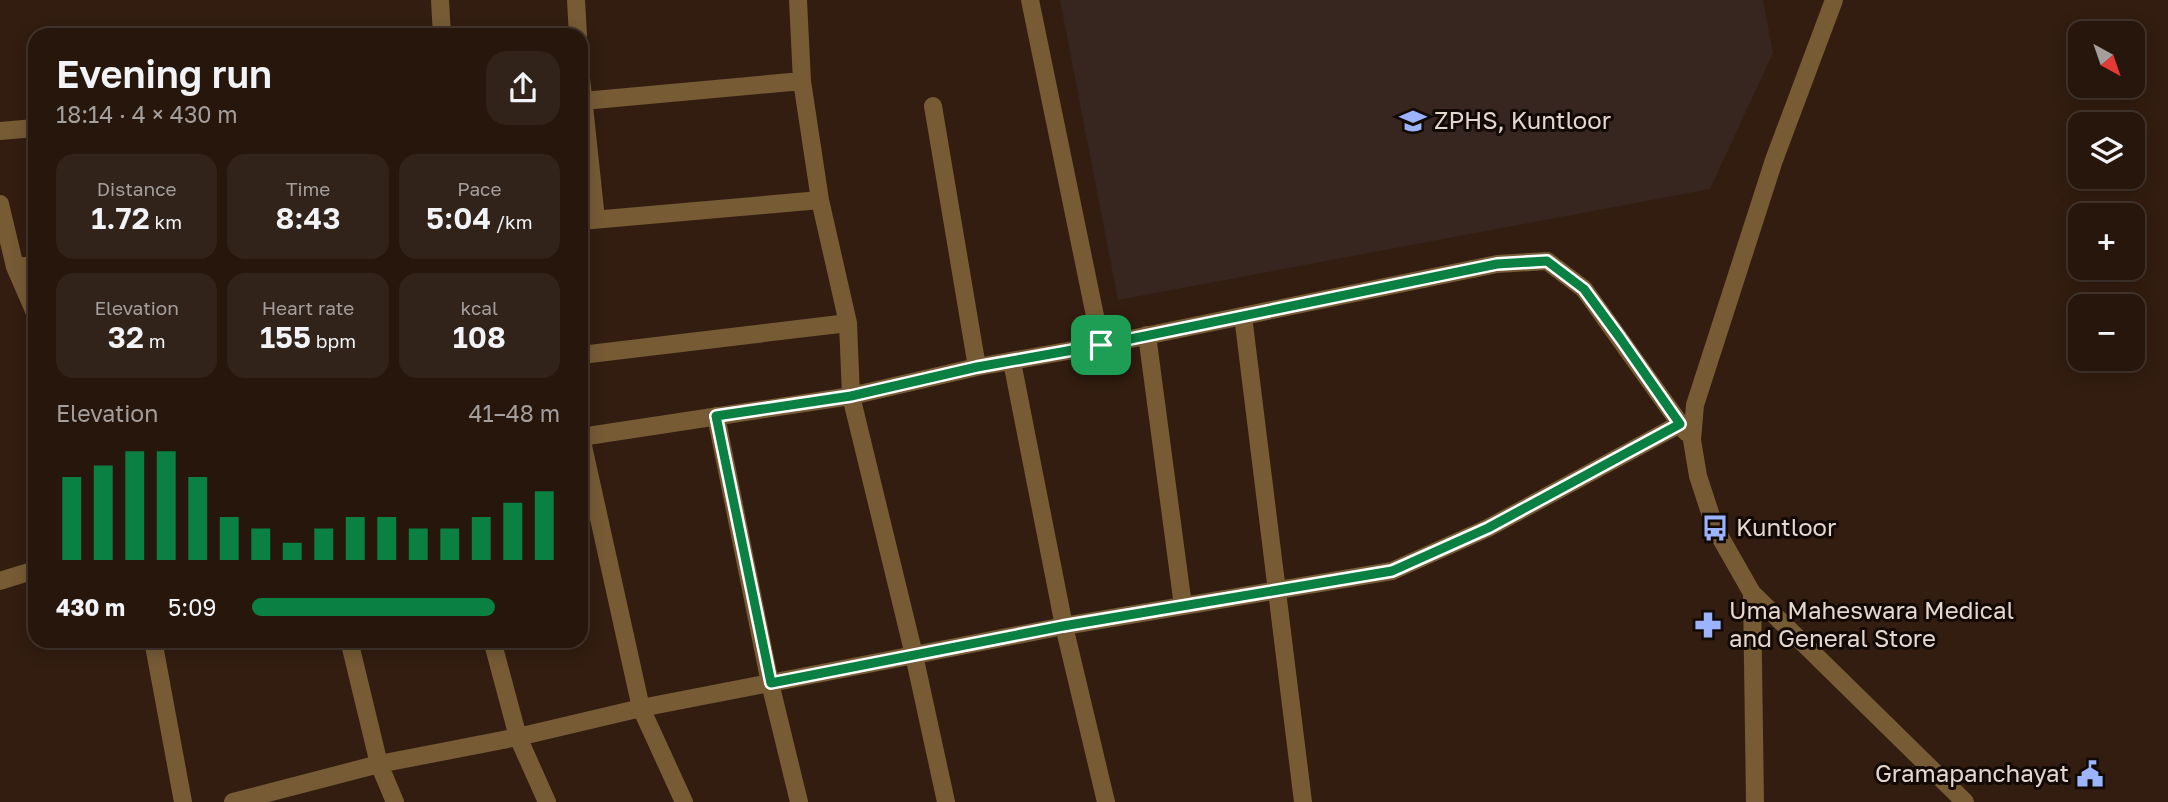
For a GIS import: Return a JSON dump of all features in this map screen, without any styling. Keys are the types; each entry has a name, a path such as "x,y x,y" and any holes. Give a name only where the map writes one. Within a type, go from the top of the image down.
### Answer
{"street":[{"path":"440,0 442,28"},
{"path":"576,0 578,28"},
{"path":"798,0 802,81 820,200 848,323 851,396 914,655 946,802"},
{"path":"1030,0 1101,345"},
{"path":"1834,0 1774,160 1695,405 1692,440 1698,477 1716,528 1752,593 1965,802"},
{"path":"588,101 802,81"},
{"path":"933,106 977,367"},
{"path":"0,131 28,129"},
{"path":"588,200 589,220 820,200"},
{"path":"0,204 15,267 28,297"},
{"path":"588,436 851,396 977,367 1101,345 1497,264 1547,261 1584,289 1692,440"},
{"path":"15,267 28,266"},
{"path":"1243,316 1303,802"},
{"path":"588,354 848,323"},
{"path":"1147,335 1183,606"},
{"path":"1012,362 1063,626 1106,802"},
{"path":"716,416 771,683 799,802"},
{"path":"233,802 379,764 518,737 641,708 1063,626 1392,571 1488,528 1680,424"},
{"path":"588,469 641,708 684,802"},
{"path":"0,581 28,572"},
{"path":"1752,593 1755,802"},
{"path":"154,648 183,802"},
{"path":"351,648 379,764 395,802"},
{"path":"494,648 518,737 547,802"}],"shaded area":[{"name":"ZPHS, Kuntloor","path":"1060,0 1763,0 1773,53 1710,189 1118,300"}],"place":[{"name":"ZPHS, Kuntloor","path":"1413,121"},
{"name":"Kuntloor","path":"1715,528"},
{"name":"Uma Maheswara Medical and General Store","path":"1708,625"},
{"name":"Gramapanchayat","path":"2090,774"}],"route":[{"path":"1547,261 1584,289 1680,424 1488,528 1392,571 1063,626 771,683 716,416 851,396 977,367 1101,345 1497,264 1547,261"}]}
